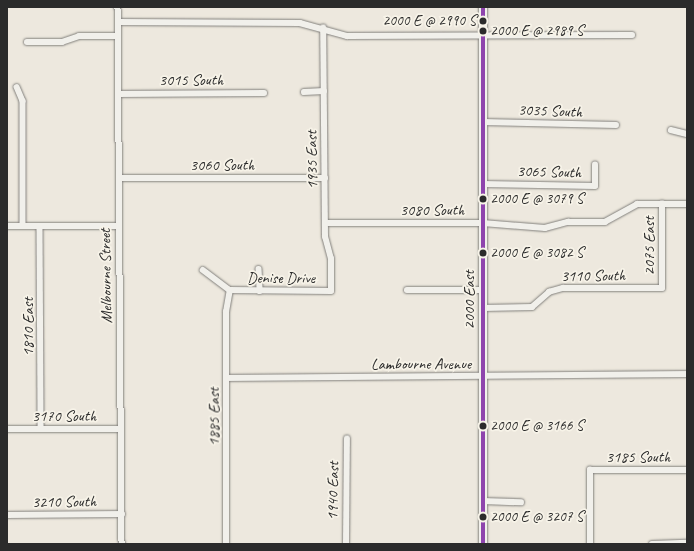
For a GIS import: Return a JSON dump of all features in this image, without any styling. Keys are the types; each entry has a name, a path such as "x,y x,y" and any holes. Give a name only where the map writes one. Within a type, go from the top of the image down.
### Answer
{"street":[{"name":"Melbourne Street","path":"118,7 122,544"},
{"name":"2000 East","path":"483,7 483,544"},
{"path":"118,22 300,23 323,28 347,36 483,37 632,35"},
{"name":"1935 East","path":"323,28 325,223 326,237 331,259 331,291"},
{"path":"27,42 62,42 79,36 118,36"},
{"path":"16,87 23,101 24,226"},
{"path":"304,92 324,91"},
{"name":"3015 South","path":"118,94 264,92"},
{"name":"3035 South","path":"483,122 616,125"},
{"path":"671,130 687,134"},
{"name":"3065 South","path":"483,184 594,186 595,165"},
{"name":"3060 South","path":"119,178 325,178"},
{"name":"3080 South","path":"325,223 483,223 545,228 568,222 605,222 629,207 637,204 662,204"},
{"path":"662,204 687,204"},
{"name":"2075 East","path":"662,204 662,288"},
{"path":"7,226 119,226"},
{"name":"1810 East","path":"40,226 41,429"},
{"path":"259,269 260,291"},
{"path":"203,270 230,290"},
{"name":"3110 South","path":"483,308 532,307 549,292 563,288 662,288"},
{"name":"Denise Drive","path":"230,290 331,291"},
{"name":"1885 East","path":"226,544 226,312 230,290"},
{"path":"407,290 483,290"},
{"name":"Lambourne Avenue","path":"227,378 483,377 492,374 687,374"},
{"name":"3170 South","path":"7,429 121,429"},
{"name":"1940 East","path":"346,544 347,439"},
{"name":"3185 South","path":"590,544 590,470 687,470"},
{"path":"483,500 521,502"},
{"name":"3210 South","path":"7,515 122,514"},
{"path":"652,544 687,543"}],"transit line":[{"path":"483,7 483,544"}],"place":[{"name":"2000 E @ 2990 S","path":"483,21"},
{"name":"2000 E @ 2989 S","path":"483,31"},
{"name":"2000 E @ 3079 S","path":"483,199"},
{"name":"2000 E @ 3082 S","path":"483,253"},
{"name":"2000 E @ 3166 S","path":"483,426"},
{"name":"2000 E @ 3207 S","path":"483,517"}]}
